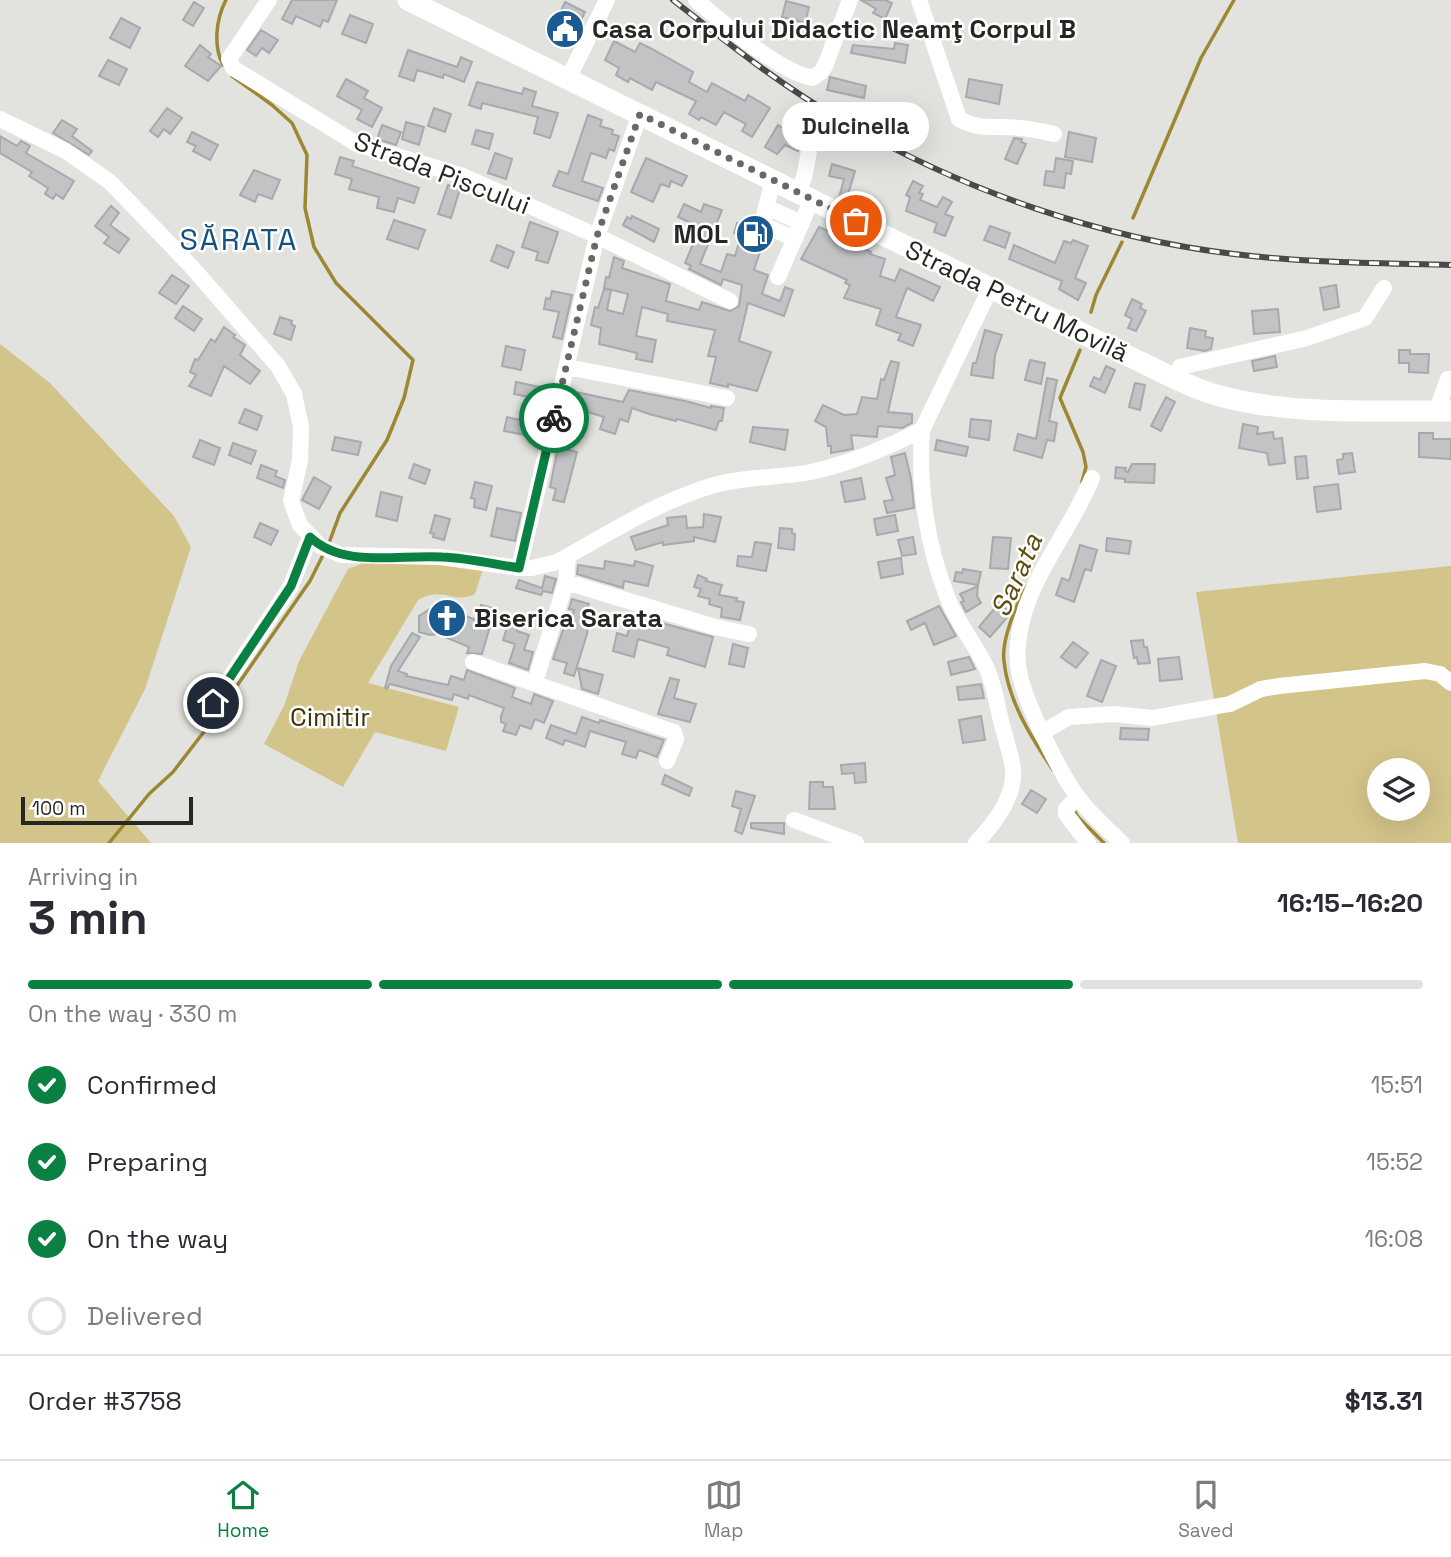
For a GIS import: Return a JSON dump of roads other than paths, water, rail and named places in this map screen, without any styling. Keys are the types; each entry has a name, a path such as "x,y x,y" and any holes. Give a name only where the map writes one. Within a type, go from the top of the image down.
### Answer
{"main road":[{"name":"Strada Petru Movilă","path":"408,0 1175,378 1217,395 1281,406 1444,411"}],"street":[{"name":"Strada Piscului","path":"268,0 232,53 229,59 233,68 357,144 463,176 597,236 730,301"},
{"path":"568,79 607,0"},
{"path":"696,0 761,51 799,75 812,78 825,66 850,0"},
{"path":"919,0 959,119 982,128 1036,130 1054,134"},
{"path":"519,568 597,236 640,114"},
{"path":"0,119 66,151 110,182 190,265 278,366 294,394 298,407 302,445 291,501 300,525 320,545 357,556 440,556 519,568 545,566 685,494 746,478 813,471 861,456 922,430"},
{"path":"778,277 802,223 804,178 813,130"},
{"path":"772,180 762,224 795,239"},
{"path":"766,207 802,223"},
{"path":"976,843 1001,810 1011,789 1013,770 988,670 962,629 934,558 921,467 922,430 991,288"},
{"path":"1175,378 1180,367 1307,338 1365,318 1384,288"},
{"path":"567,367 727,398"},
{"path":"1444,411 1448,379 1451,379"},
{"path":"1092,478 1085,497 1038,578 1027,604 1019,629 1015,666 1073,801 1122,843"},
{"path":"213,703 320,545"},
{"path":"535,682 566,582 568,556"},
{"path":"566,582 715,627 749,634"},
{"path":"473,662 674,732 676,739 667,761"},
{"path":"988,670 1015,666"},
{"path":"1043,732 1069,717 1114,714 1152,718 1230,704 1261,689 1425,671 1440,674 1451,683"},
{"path":"1073,801 1069,820 1088,843"},
{"path":"794,820 856,843"}],"waterway":[{"path":"223,65 218,50 217,32 226,0"},
{"path":"1133,218 1201,58 1234,0"},
{"path":"232,76 292,123 307,155 305,208 314,247 336,283 413,360 404,398 387,440 340,513 329,543"},
{"path":"1091,312 1096,295 1122,242"},
{"name":"Sarata","path":"1080,350 1060,398 1083,452 1086,467 1082,482"},
{"path":"109,843 149,794 173,772 213,720 310,581 324,553"},
{"name":"Sarata","path":"1026,587 1007,634 1004,653 1006,676 1015,704 1053,770"},
{"name":"Sarata","path":"1073,808 1078,817 1104,843"}],"railway":[{"path":"673,0 781,82 850,125 941,171 1036,209 1134,237 1234,254 1315,261 1451,265"}],"place":[{"name":"Casa Corpului Didactic Neamţ Corpul B","path":"565,29"},
{"name":"Dulcinella","path":"856,221"},
{"name":"MOL","path":"755,234"},
{"name":"Biserica Sarata","path":"447,618"}],"district":[{"name":"SĂRATA","path":"239,239"}],"park label":[{"name":"Cimitir","path":"330,717"}]}
